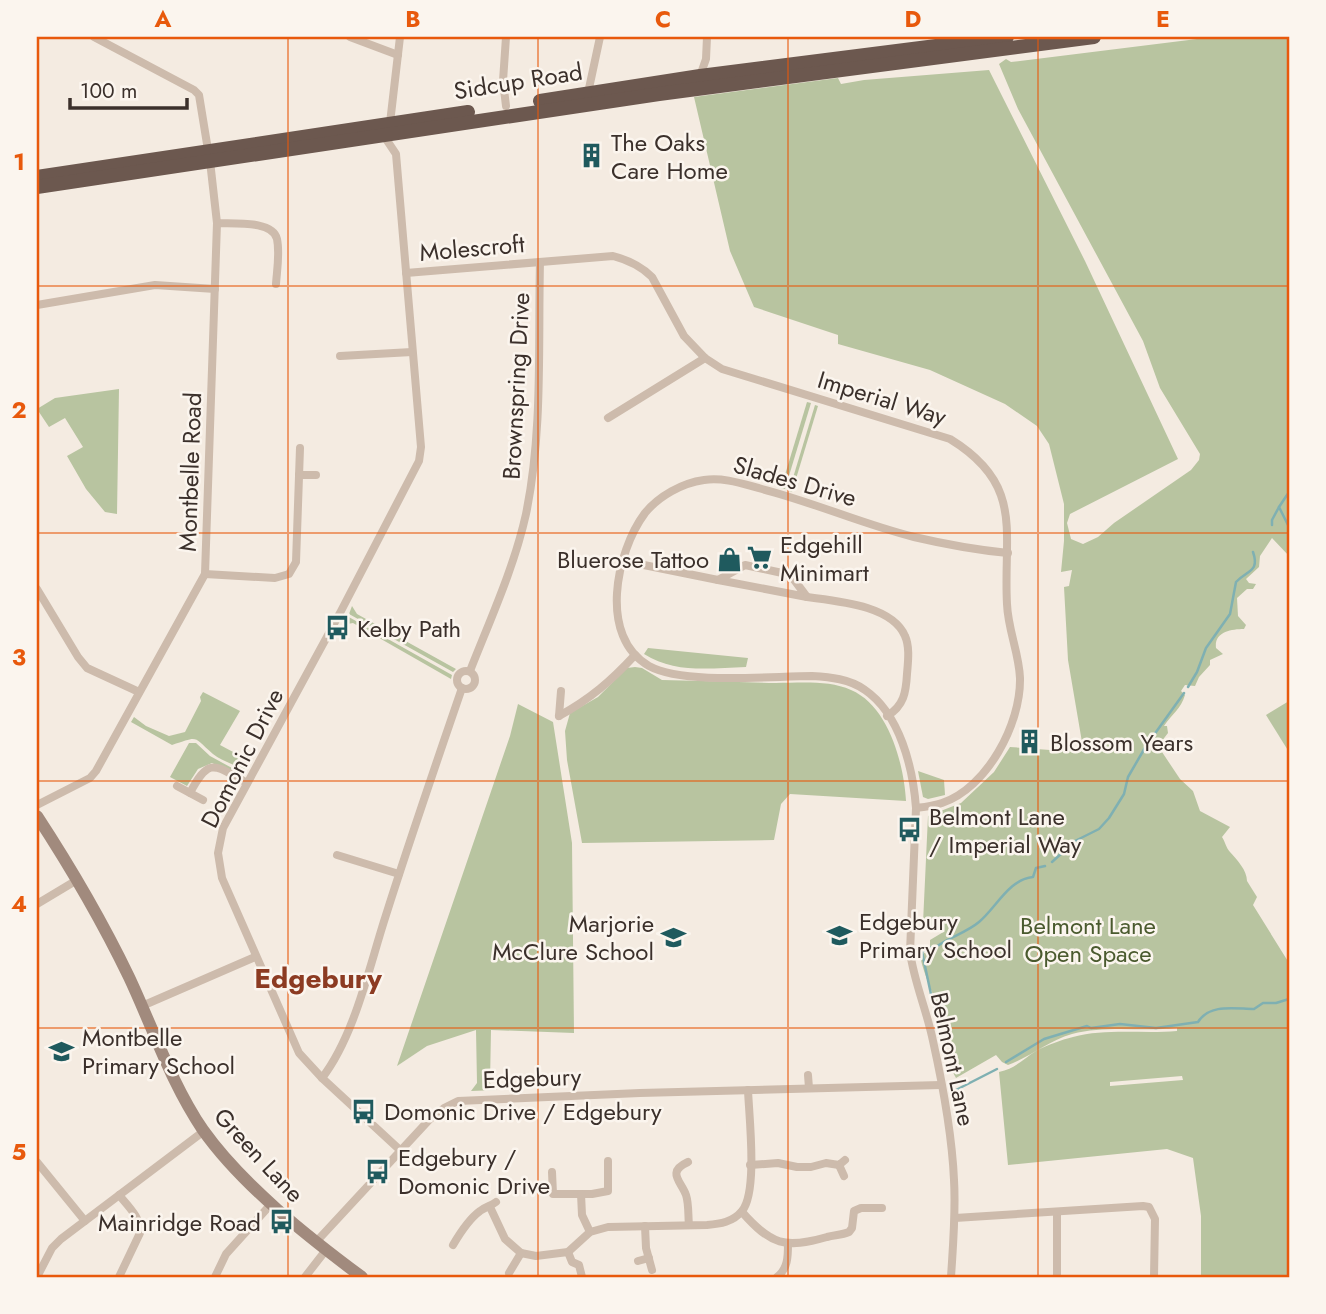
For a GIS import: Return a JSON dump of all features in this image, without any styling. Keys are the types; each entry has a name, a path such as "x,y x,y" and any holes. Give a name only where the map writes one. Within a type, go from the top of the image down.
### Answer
{"highway":[{"name":"Sidcup Road","path":"37,187 210,160 587,93 1007,37"},
{"name":"Sidcup Road","path":"386,129 1094,37"},
{"name":"Sidcup Road","path":"37,177 210,160"}],"main road":[{"name":"Green Lane","path":"37,816 77,880 113,946 177,1086 204,1131 234,1166 272,1203 362,1277"}],"street":[{"name":"Montbelle Road","path":"37,805 90,778 96,771 205,574 217,223 199,95 94,37"},
{"path":"351,37 398,55"},
{"path":"386,129 400,37"},
{"path":"506,37 503,81 506,106"},
{"path":"587,93 600,37"},
{"path":"700,76 706,59 707,37"},
{"path":"706,59 716,75"},
{"name":"Domonic Drive","path":"386,129 388,140 396,154 421,447 416,469 223,828 218,865 255,957 299,1053 322,1079 401,1151"},
{"path":"217,223 266,226 274,231 277,239 276,284"},
{"name":"Imperial Way","path":"540,262 613,256 634,263 652,277 691,345 722,369 950,439 981,463 998,489 1007,522 1007,606 1020,676 1019,697 1009,731 996,757 968,788 944,802 915,808"},
{"name":"Molescroft","path":"406,273 540,262"},
{"name":"Brownspring Drive","path":"470,671 515,553 531,485 536,448 540,262"},
{"path":"37,305 155,285 215,289"},
{"path":"340,356 412,352"},
{"path":"608,418 705,358"},
{"path":"205,574 275,578 289,574 296,562 300,448"},
{"path":"299,475 316,475"},
{"name":"Slades Drive","path":"635,655 627,645 617,620 617,594 624,561 639,524 654,504 685,485 715,479 785,495 913,537 1008,553"},
{"path":"624,561 869,609 886,616 901,628 908,646 906,685 902,702 898,709 887,716"},
{"path":"718,580 745,565 787,574 807,597"},
{"path":"37,589 78,657 88,668 139,692"},
{"path":"561,691 559,716 591,698 635,655 648,666 675,675 703,678 829,677 864,689 877,701 887,716 905,749 914,786 915,808"},
{"name":"Brownspring Drive","path":"464,670 470,671 475,682 471,687 463,688 458,685 457,676 464,670"},
{"name":"Brownspring Drive","path":"322,1079 338,1051 357,1005 463,688"},
{"path":"190,793 200,773 211,767 218,767 247,783"},
{"path":"177,786 203,800"},
{"name":"Belmont Lane","path":"915,808 910,952 912,969 926,1010 951,1145 955,1218 951,1277"},
{"path":"337,855 399,874"},
{"path":"37,904 77,880"},
{"path":"142,1006 255,957"},
{"path":"808,1075 809,1088"},
{"name":"Edgebury","path":"305,1277 321,1246 401,1151 438,1112 467,1099 941,1085"},
{"path":"453,1245 460,1232 481,1210 493,1205 505,1239 521,1253 549,1256 568,1252 590,1232 608,1227 721,1224 734,1219 750,1195 748,1090"},
{"path":"37,1277 52,1248 204,1131"},
{"path":"552,1172 553,1194 608,1191 608,1161"},
{"path":"37,1162 85,1221"},
{"path":"688,1162 679,1166 676,1172 687,1198 689,1225"},
{"path":"750,1165 778,1163 811,1167 842,1162 844,1176"},
{"path":"581,1194 582,1214 590,1232"},
{"path":"119,1195 141,1227 120,1277"},
{"path":"215,1277 226,1254 272,1203"},
{"path":"955,1218 1149,1207 1156,1219 1154,1277"},
{"path":"741,1212 766,1236 788,1244 802,1244 842,1235 852,1228 854,1211 861,1208 882,1208"},
{"path":"1057,1213 1057,1277"},
{"path":"645,1227 652,1270"},
{"path":"777,1277 788,1262 788,1244"},
{"path":"568,1252 572,1262 579,1265 582,1277"},
{"path":"509,1273 521,1253"},
{"path":"638,1261 649,1258"}],"green space":[{"name":"Belmont Lane Open Space","path":"1213,37 1289,37 1289,556 1272,538 1260,556 1259,567 1246,579 1249,583 1256,584 1253,589 1247,589 1237,598 1238,616 1246,625 1244,629 1229,631 1218,638 1216,648 1223,654 1210,660 1210,665 1195,686 1185,685 1181,691 1185,695 1183,700 1164,726 1167,726 1168,733 1158,746 1180,779 1193,791 1200,811 1230,827 1222,837 1257,897 1253,905 1289,963 1289,1277 1201,1277 1201,1216 1193,1158 1167,1149 1008,1165 999,1072 1014,1066 1031,1054 1008,1065 996,1055 956,1078 950,1063 946,1029 920,956 930,949 930,940 945,931 923,923 928,816 961,803 994,772 1010,747 1050,750 1083,748 1068,660 1064,587 1069,586 1072,570 1061,572 1064,504 1049,444 1037,426 1005,404 930,370 838,344 838,335 754,307 730,251 694,97 838,78 841,84 989,70 1085,261 1178,459 1070,514 1067,523 1071,539 1083,544 1098,537 1191,470 1200,454 1160,388 1143,341 1018,109 999,64 1006,59 1011,62","holes":["1177,1028 1177,1031 1086,1034 1036,1052 1085,1031","1182,1076 1183,1080 1110,1086 1110,1082"]},
{"path":"119,389 117,514 105,512 86,489 67,456 83,447 65,418 49,427 37,409 55,398"},
{"path":"807,402 811,403 785,489 781,488"},
{"path":"815,405 818,406 792,492 789,491"},
{"path":"352,606 357,614 456,669 453,672 349,614"},
{"path":"347,616 452,675 451,679 353,623 342,625"},
{"path":"648,648 748,658 746,667 681,667 668,665 644,654"},
{"path":"627,668 642,668 662,680 814,683 851,690 864,698 885,723 898,754 906,801 790,794 781,804 774,840 582,843 567,760 565,731 570,713 598,697"},
{"path":"203,692 240,711 220,745 250,761 245,770 217,756 195,739 172,745 131,722 134,717 146,726 169,736 185,732"},
{"path":"1289,701 1289,752 1266,715"},
{"path":"518,704 553,722 572,843 574,1033 491,1030 490,1083 497,1090 471,1091 477,1083 476,1030 427,1046 397,1066 510,736"},
{"path":"189,743 196,743 210,756 243,774 241,777 212,763 198,769 187,786 170,777"},
{"path":"918,771 944,780 945,795 928,799 923,797"}],"waterway":[{"path":"1289,492 1279,507 1289,527"},
{"path":"1272,525 1279,507"},
{"path":"1188,687 1206,648 1230,614 1236,582 1254,567 1253,552"},
{"path":"1052,862 1075,841 1099,829 1109,818 1124,794 1128,777 1146,746 1184,693"},
{"path":"946,1042 932,999 922,952 974,926 1010,888 1033,877 1036,868 1045,866"},
{"path":"1006,1062 1044,1039 1087,1026 1091,1028 1120,1024 1156,1028 1198,1022 1203,1016 1216,1010 1254,1009 1263,1003 1289,999"},
{"path":"952,1092 997,1069"}],"place":[{"name":"The Oaks Care Home","path":"591,156"},
{"name":"Edgehill Minimart","path":"760,558"},
{"name":"Bluerose Tattoo","path":"729,559"},
{"name":"Kelby Path","path":"337,628"},
{"name":"Blossom Years","path":"1030,742"},
{"name":"Belmont Lane / Imperial Way","path":"909,830"},
{"name":"Edgebury Primary School","path":"839,935"},
{"name":"Marjorie McClure School","path":"674,937"},
{"name":"Montbelle Primary School","path":"62,1051"},
{"name":"Domonic Drive / Edgebury","path":"364,1111"},
{"name":"Edgebury / Domonic Drive","path":"378,1171"},
{"name":"Mainridge Road","path":"281,1222"}],"district":[{"name":"Edgebury","path":"318,978"}]}
